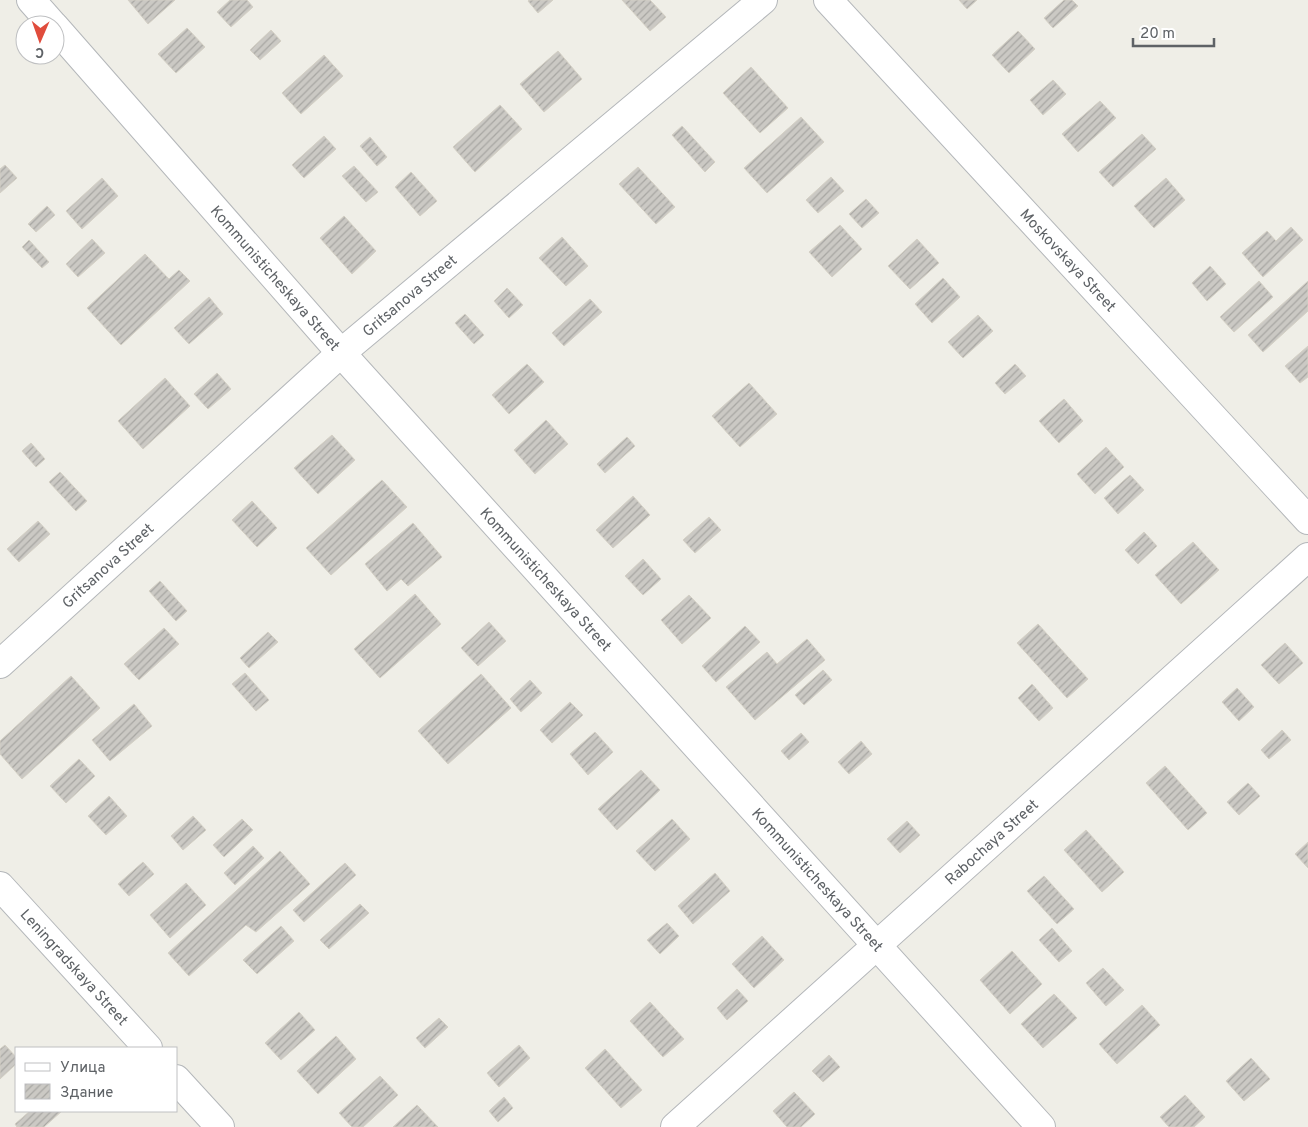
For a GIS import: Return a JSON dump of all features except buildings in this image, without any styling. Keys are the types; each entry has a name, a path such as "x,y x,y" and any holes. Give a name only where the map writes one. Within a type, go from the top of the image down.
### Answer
{"street":[{"name":"Kommunisticheskaya Street","path":"31,0 44,15"},
{"name":"Gritsanova Street","path":"0,664 341,353 763,0"},
{"name":"Moskovskaya Street","path":"828,0 1308,520"},
{"name":"Kommunisticheskaya Street","path":"65,39 341,353 1041,1127"},
{"name":"Rabochaya Street","path":"675,1127 1308,557"},
{"name":"Leningradskaya Street","path":"0,886 147,1047"},
{"path":"178,1081 220,1127"}]}
